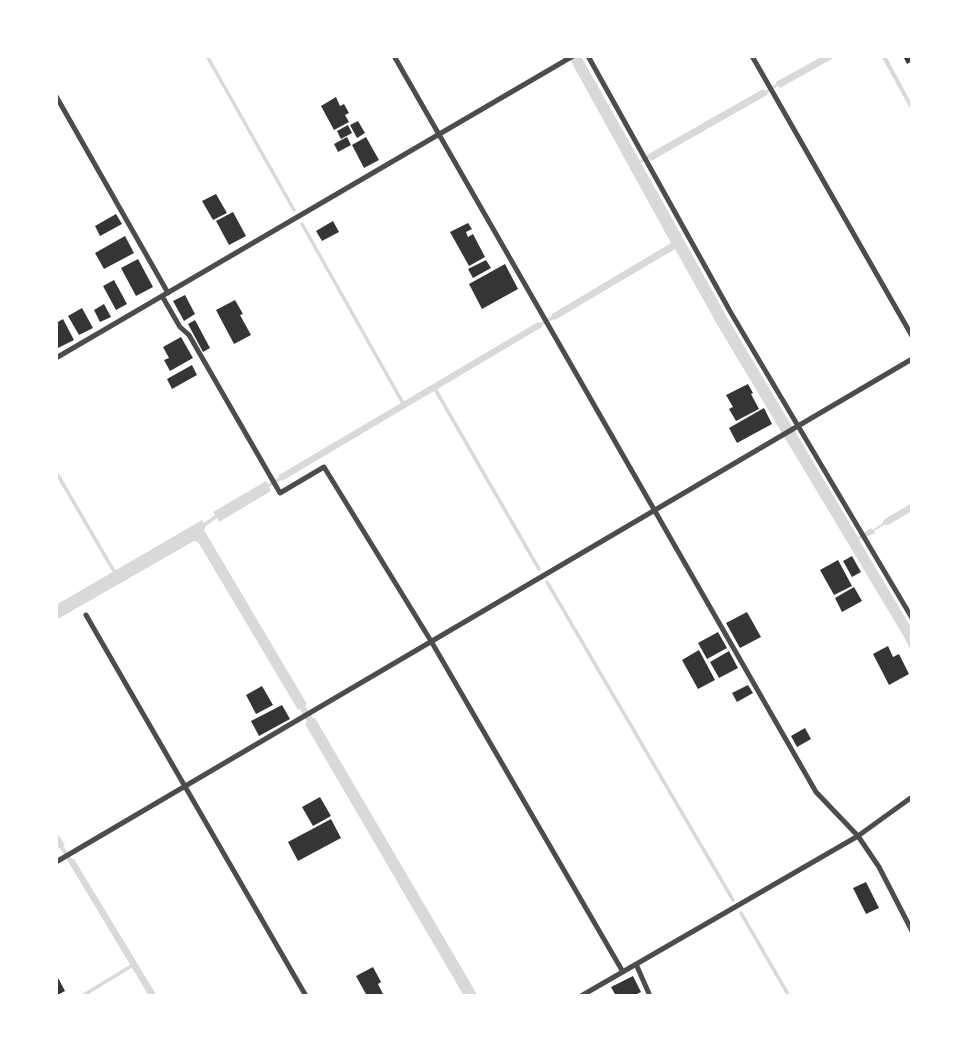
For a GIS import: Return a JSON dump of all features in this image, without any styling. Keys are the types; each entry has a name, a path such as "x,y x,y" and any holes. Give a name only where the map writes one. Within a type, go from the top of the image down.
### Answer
{"street":[{"path":"394,56 816,792 858,836 879,867 912,931"},
{"path":"56,358 573,56"},
{"path":"588,56 796,427 912,618"},
{"path":"751,56 912,336"},
{"path":"56,96 165,294 180,327 189,335 280,493 324,467 431,641 623,972"},
{"path":"56,862 912,359"},
{"path":"86,615 306,996"},
{"path":"581,996 858,836 912,796"},
{"path":"636,964 650,996"}],"shaded area":[{"path":"568,56 581,56 640,161 823,56 837,56 780,88 778,86 767,95 651,161 649,158 641,163 728,319 858,537 912,503 912,511 859,540 912,629 912,653 675,249 269,487 271,491 219,522 217,518 206,526 204,530 307,704 305,706 315,718 478,996 464,996 305,724 307,722 300,709 298,710 198,542 194,541 56,620 56,605 202,520 204,523 215,515 213,512 266,481 268,484 671,243"},
{"path":"881,56 886,56 912,104 912,112"},
{"path":"56,831 157,996 149,996 60,848 58,849"}],"building":[{"path":"903,56 912,56 912,61 907,64"},
{"path":"336,97 340,106 344,104 349,113 345,115 349,122 334,130 321,106"},
{"path":"358,121 365,133 357,138 350,125"},
{"path":"348,125 352,133 341,139 337,131"},
{"path":"347,137 351,145 338,152 334,144"},
{"path":"366,137 379,160 364,168 352,145"},
{"path":"216,194 227,213 213,220 202,201"},
{"path":"233,212 246,236 229,245 216,221"},
{"path":"116,214 122,224 100,236 95,226"},
{"path":"333,221 339,232 322,241 316,231"},
{"path":"468,223 472,229 466,232 468,237 473,234 485,257 469,266 450,232"},
{"path":"125,236 134,253 104,269 95,253"},
{"path":"138,259 153,287 136,296 121,268"},
{"path":"486,260 491,268 473,278 468,269"},
{"path":"505,264 518,289 482,309 469,284"},
{"path":"114,280 127,304 116,310 103,286"},
{"path":"185,295 195,314 184,321 173,301"},
{"path":"235,300 251,335 234,344 216,310"},
{"path":"104,304 111,317 100,322 94,310"},
{"path":"82,308 93,328 79,335 68,316"},
{"path":"63,319 74,340 58,348 56,323"},
{"path":"195,320 210,348 203,352 188,324"},
{"path":"181,337 193,358 170,371 164,360 169,358 163,347"},
{"path":"192,365 197,375 172,389 167,379"},
{"path":"748,384 759,409 736,421 729,409 733,407 726,395"},
{"path":"764,408 772,424 737,443 729,428"},
{"path":"852,556 861,572 852,577 843,561"},
{"path":"838,560 852,586 834,595 820,570"},
{"path":"854,587 862,601 842,612 835,598"},
{"path":"747,612 761,637 740,648 726,623"},
{"path":"718,632 727,648 707,659 698,643"},
{"path":"888,646 893,657 899,654 909,674 889,685 873,654"},
{"path":"699,650 715,680 698,689 682,660"},
{"path":"729,651 738,668 719,678 710,662"},
{"path":"748,685 753,693 737,702 732,693"},
{"path":"262,686 273,705 256,714 246,695"},
{"path":"282,705 290,719 259,736 251,721"},
{"path":"805,728 811,739 797,747 791,736"},
{"path":"320,797 331,816 313,826 302,807"},
{"path":"331,819 341,838 298,861 288,842"},
{"path":"866,882 879,908 866,914 853,888"},
{"path":"373,967 381,982 378,984 384,996 367,996 356,976"},
{"path":"56,974 65,991 56,996"},
{"path":"633,976 641,992 633,996 616,996 611,987"}],"waterway":[{"path":"207,56 294,210"},
{"path":"302,224 404,405"},
{"path":"435,389 539,569"},
{"path":"56,472 115,573"},
{"path":"547,582 733,900"},
{"path":"741,913 789,996"},
{"path":"82,996 133,965"}]}
